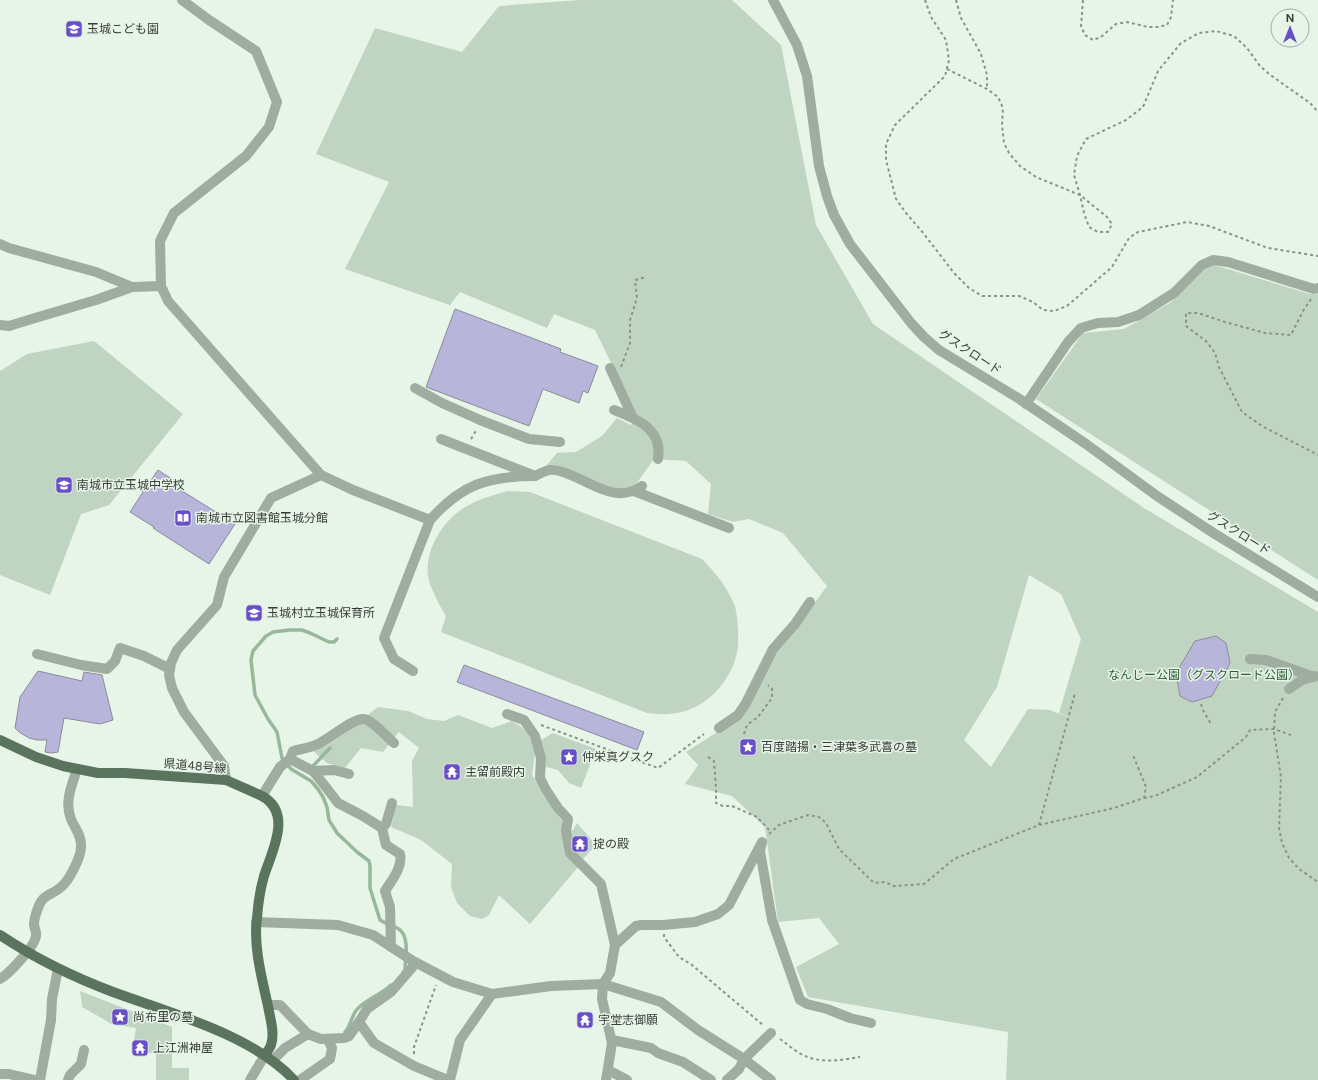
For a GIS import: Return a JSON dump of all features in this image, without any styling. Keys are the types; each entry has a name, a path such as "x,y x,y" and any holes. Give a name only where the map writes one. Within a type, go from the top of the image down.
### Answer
{"main road":[{"name":"県道48号線","path":"0,740 53,764 98,773 125,773 226,780 262,796 275,807 278,817 277,838 264,877 256,922 260,970 272,1024 269,1058"},
{"path":"0,935 26,952 58,969 112,992 220,1032 269,1058 281,1066 294,1080"}],"street":[{"path":"182,0 256,51 277,102 269,127 246,156 174,213 160,241 161,286 168,301 321,475 353,490 430,520"},
{"name":"グスクロード","path":"773,0 797,44 807,76 819,166 834,216 850,244 911,323 939,350 1026,404 1086,444 1157,496 1215,534 1318,597"},
{"path":"0,244 23,252 96,272 132,287"},
{"path":"1026,404 1068,342 1081,328 1098,323 1118,322 1139,315 1174,293 1202,265 1213,260 1228,262 1314,289 1318,288"},
{"path":"0,325 9,326 96,300 132,287 161,286"},
{"path":"611,371 633,418"},
{"path":"415,388 442,403 480,420 529,438 560,442"},
{"path":"614,410 649,427 657,439 659,454 658,459"},
{"path":"441,439 535,476"},
{"path":"413,671 394,659 384,638 430,520 444,505 461,492 480,482 498,478 535,476 549,470 563,472 613,493 623,494 638,489 729,528"},
{"path":"226,780 224,766 184,712 172,688 169,675 171,663 177,650 217,605 224,577 271,498 321,475"},
{"path":"719,728 738,715 746,703 773,649 796,624 810,602"},
{"path":"37,654 107,670 115,661 120,648 144,656 170,669"},
{"path":"1250,659 1266,660 1316,676"},
{"path":"1289,689 1302,680 1316,676"},
{"path":"508,714 524,720 535,736 541,758 540,778 554,802 568,819 566,830 570,853 601,884 616,945 610,972 604,984 602,1000 612,1040 607,1075 626,1080"},
{"path":"262,796 280,766 289,760 294,751 316,746 352,722 364,719 371,723 394,743"},
{"path":"289,760 313,771 338,803 382,828 386,845 400,854 402,860 399,868 385,891 390,907 391,934 395,950"},
{"path":"0,979 13,969 26,952 33,946 37,936 34,923 43,899 63,886 77,863 81,848 80,835 68,809 68,796 77,769"},
{"path":"313,771 334,770 349,774"},
{"path":"382,828 386,824 392,803"},
{"path":"616,945 636,926 695,922 718,914 729,905 762,842"},
{"path":"762,842 760,851 772,920 800,1000 807,1004 827,1009 850,1018 871,1023"},
{"path":"256,922 338,925 373,936 414,962 453,982 492,994 551,986 604,984 661,1002 698,1030 744,1060 771,1080"},
{"path":"324,1040 349,1036 367,1009 391,992 414,962"},
{"path":"40,1080 51,1020 52,999 58,969"},
{"path":"359,1022 374,1043 414,1066 449,1080 460,1040 492,994"},
{"path":"268,1005 280,1005 309,1034 324,1040 332,1048 330,1059 300,1080"},
{"path":"726,1080 739,1069 744,1060 771,1033"},
{"path":"250,1080 269,1058 309,1034"},
{"path":"612,1040 651,1048 658,1053 683,1062 711,1080"},
{"path":"68,1080 70,1075 80,1064 84,1050"},
{"path":"0,1074 9,1074 35,1080"}],"path":[{"path":"924,0 931,17 946,40 949,60 947,69 945,76 895,125 886,144 886,160 896,199 906,214 924,234 954,274 969,288 982,296 1019,296 1033,302 1043,310 1054,311 1067,306 1112,267 1129,238 1138,232 1187,222 1209,226 1268,248 1318,256"},
{"path":"956,0 961,18 981,54 987,75 987,89"},
{"path":"1083,0 1081,26 1085,35 1093,40 1101,37 1116,24 1127,22 1158,28 1167,25 1171,17 1173,0"},
{"path":"947,69 987,89 998,97 1003,108 1002,125 1004,143 1009,154 1020,166 1036,177 1080,195 1107,217 1112,224 1108,232 1098,232 1089,227 1084,213 1080,195 1074,175 1077,156 1086,139 1126,120 1143,107 1158,71 1181,42 1199,33 1216,31 1234,36 1247,48 1260,66 1310,103 1318,112"},
{"path":"611,371 621,369 626,356 630,343 630,320 637,298 636,280 646,278"},
{"path":"1311,299 1302,310 1291,335 1265,333 1225,322 1198,312 1186,313 1186,326 1207,342 1215,352 1219,367 1242,412 1262,426 1318,455"},
{"path":"466,437 472,439 480,420"},
{"path":"744,734 747,725 758,717 772,698 772,689 766,683"},
{"path":"1289,689 1275,712 1274,729 1281,777 1279,828 1282,843 1289,858 1299,869 1318,882"},
{"path":"1039,825 1075,693"},
{"path":"1201,704 1211,724"},
{"path":"524,720 553,728 658,768 704,734"},
{"path":"762,842 779,825 808,816 819,817 826,823 839,849 874,883 885,882 894,886 924,884 954,859 1039,825 1114,808 1155,796 1197,777 1246,737 1250,730 1274,729 1290,735"},
{"path":"1133,755 1146,787 1144,798"},
{"path":"708,757 714,761 716,803 723,806 732,806 756,817 771,832"},
{"path":"663,925 664,937 679,958 692,965 771,1033 803,1055 818,1060 836,1060 860,1057"},
{"path":"414,1066 414,1047 439,975"}],"green space":[{"name":"なんじー公園（グスクロード公園）","path":"580,0 732,0 781,45 816,225 873,324 1144,508 1318,612 1318,1080 1006,1080 1008,1032 808,997 796,967 839,944 819,918 778,922 765,827 732,796 685,784 698,765 686,752 741,717 775,651 799,625 827,586 783,533 749,519 733,522 708,514 711,484 686,461 654,459 634,487 618,490 546,466 557,453 576,452 602,436 617,418 631,425 638,418 595,330 554,314 547,328 460,292 450,305 345,269 389,182 316,154 375,28 462,52 499,6","holes":["1029,575 1061,594 1081,639 1059,713 1077,721 1050,710 1028,709 991,767 964,740 997,687"]},
{"path":"1211,264 1310,294 1318,294 1318,580 1036,399 1083,333 1124,329 1170,303"},
{"name":"南城市立玉城中学校","path":"94,341 183,414 109,505 81,514 50,595 0,575 0,371 27,354"},
{"path":"508,491 530,492 702,559 712,569 728,591 734,604 738,628 738,646 735,661 727,677 708,699 693,708 682,712 670,714 647,713 441,632 446,616 429,580 429,555 432,547 445,524 462,509 483,498"},
{"path":"378,707 408,711 427,719 444,721 458,715 492,728 512,721 523,728 531,739 535,754 532,774 542,794 563,822 578,867 530,924 499,895 489,915 482,919 470,916 457,903 451,887 452,864 421,840 391,827 396,805 413,807 412,761 419,748 399,732 383,752 361,748 345,768 327,763 313,751 352,727"},
{"path":"553,733 596,749 581,788 569,783 558,770 546,767 545,754 541,740"},
{"path":"577,823 596,845 583,859 575,851 570,831 573,830"},
{"path":"80,991 172,1027 172,1068 189,1068 189,1080 156,1080 156,1053 132,1052 136,1028 112,1024 82,1007"}],"building":[{"path":"455,309 561,349 560,352 598,366 588,393 583,391 579,403 543,389 529,426 426,387"},
{"name":"南城市立図書館玉城分館","path":"158,470 181,485 179,489 235,524 209,564 130,512 143,492 139,489 145,480 149,483"},
{"path":"1216,636 1226,643 1230,663 1212,696 1192,702 1180,696 1176,673 1195,641"},
{"path":"464,665 644,732 637,750 457,682"},
{"path":"38,671 82,681 84,672 102,675 113,720 100,724 64,718 58,752 45,752 47,740 29,738 15,728 20,697"}],"waterway":[{"path":"337,639 334,642 329,642 302,630 273,632 266,636 253,651 251,660 255,695 277,732 282,758 291,769 311,781 318,789 327,807 329,820 337,833 369,861 370,888 380,920 400,930 405,939 406,955 405,971 403,972"},
{"path":"313,766 330,748"},
{"path":"345,1032 358,1008 391,985"}],"place":[{"name":"玉城こども園","path":"74,29"},
{"name":"南城市立玉城中学校","path":"64,485"},
{"name":"南城市立図書館玉城分館","path":"183,518"},
{"name":"玉城村立玉城保育所","path":"254,613"},
{"name":"百度踏揚・三津葉多武喜の墓","path":"748,747"},
{"name":"仲栄真グスク","path":"569,757"},
{"name":"主留前殿内","path":"452,772"},
{"name":"掟の殿","path":"580,844"},
{"name":"尚布里の墓","path":"120,1017"},
{"name":"宇堂志御願","path":"585,1020"},
{"name":"上江洲神屋","path":"140,1048"}]}
